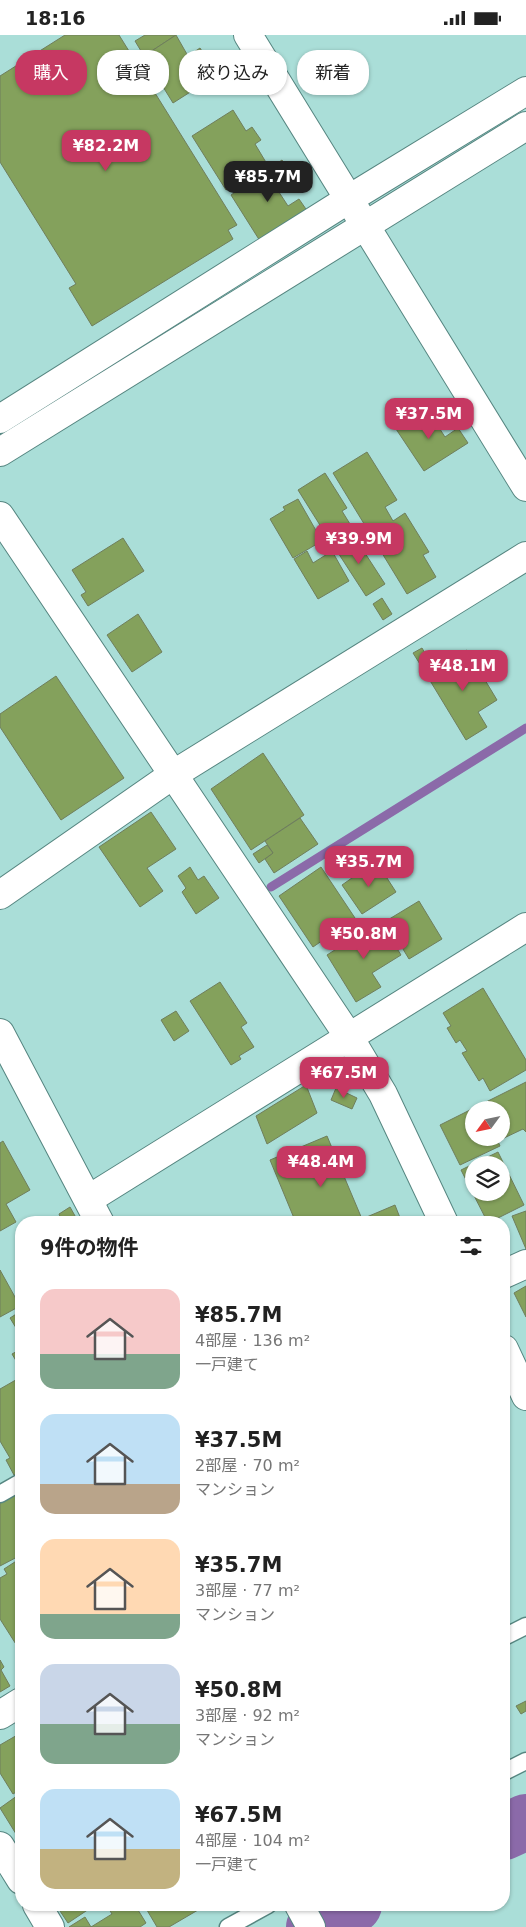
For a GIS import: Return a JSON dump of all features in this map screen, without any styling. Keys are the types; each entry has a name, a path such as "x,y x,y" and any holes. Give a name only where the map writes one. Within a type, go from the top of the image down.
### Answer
{"street":[{"path":"248,35 526,487"},
{"path":"0,419 348,199 526,91"},
{"path":"0,452 526,126"},
{"path":"0,516 349,1037 383,1094 441,1216"},
{"path":"0,895 174,774 526,556"},
{"path":"0,1033 94,1211 349,1037 526,927"},
{"path":"510,1271 526,1264"},
{"path":"510,1362 526,1396"},
{"path":"0,1715 15,1706"},
{"path":"0,1845 15,1869"},
{"path":"41,1911 50,1927"},
{"path":"302,1911 311,1927"}],"lane":[{"path":"0,1493 15,1486"},
{"path":"510,1634 526,1626"},
{"path":"510,1770 526,1761"},
{"path":"228,1927 257,1911"}],"building":[{"path":"65,35 119,35 128,50 97,50 97,95 156,95 237,225 228,230 233,239 92,326 69,288 76,284 0,162 0,76 15,67 15,95 87,95 87,50 41,50"},
{"path":"145,35 176,35 153,50 140,50 135,41"},
{"path":"176,35 185,50 179,50 179,95 186,95 173,103 168,95 169,50 153,50"},
{"path":"233,110 246,131 252,127 261,140 255,144 267,164 226,190 192,136"},
{"path":"282,160 292,176 275,186 288,206 299,199 308,212 260,241 231,195"},
{"path":"427,409 445,437 458,428 468,443 424,471 396,429"},
{"path":"367,452 397,500 385,507 393,521 405,513 429,552 423,555 436,577 407,594 333,473"},
{"path":"325,473 347,508 342,511 350,524 328,538 298,490"},
{"path":"298,499 322,541 293,558 270,519 285,510 283,507"},
{"path":"352,533 385,584 366,596 333,545"},
{"path":"123,538 144,571 88,606 81,595 86,592 72,570"},
{"path":"307,551 313,563 332,551 349,581 318,599 294,559"},
{"path":"382,598 392,614 383,620 373,604"},
{"path":"138,614 162,652 132,672 107,635"},
{"path":"422,648 433,667 425,672 413,653"},
{"path":"467,650 497,700 478,712 487,727 466,740 426,674"},
{"path":"56,676 124,778 61,820 0,727 0,714"},
{"path":"263,753 304,815 251,850 211,789"},
{"path":"151,812 176,849 147,868 163,891 140,907 99,847"},
{"path":"300,818 318,844 274,873 265,859 273,853 265,841"},
{"path":"267,845 273,853 259,863 253,854"},
{"path":"376,861 396,892 362,914 342,885"},
{"path":"190,867 198,880 204,876 219,898 196,914 182,892 186,888 178,876"},
{"path":"321,867 355,918 313,947 279,896"},
{"path":"419,901 442,939 409,959 386,921"},
{"path":"380,921 401,955 372,973 381,987 356,1002 327,955"},
{"path":"220,982 247,1023 241,1027 254,1047 239,1056 241,1059 231,1065 190,1001"},
{"path":"483,988 526,1060 526,1070 490,1091 483,1078 479,1081 462,1053 467,1051 460,1040 456,1043 447,1028 451,1026 443,1013"},
{"path":"176,1011 189,1031 174,1041 161,1020"},
{"path":"526,1082 526,1132 523,1129 510,1135 510,1101 488,1101"},
{"path":"306,1085 317,1113 267,1144 256,1116"},
{"path":"336,1088 357,1098 352,1109 331,1100"},
{"path":"465,1112 465,1146 500,1146 479,1156 465,1156 465,1163 460,1165 440,1125"},
{"path":"327,1136 361,1216 293,1216 270,1160"},
{"path":"3,1141 30,1190 6,1204 15,1223 0,1231 0,1143"},
{"path":"498,1152 500,1156 490,1156"},
{"path":"465,1168 465,1178 461,1170"},
{"path":"510,1176 524,1205 502,1216 484,1216 477,1201 510,1201"},
{"path":"395,1205 399,1216 369,1216"},
{"path":"70,1207 75,1216 60,1216 59,1214"},
{"path":"526,1211 526,1249 512,1216"},
{"path":"0,1270 15,1297 15,1309 0,1317"},
{"path":"526,1286 526,1317 514,1293"},
{"path":"15,1315 15,1326 10,1318"},
{"path":"15,1380 14,1475 6,1460 10,1458 0,1441 0,1389"},
{"path":"15,1494 15,1558 0,1566 0,1502"},
{"path":"15,1562 15,1643 0,1619 0,1578 7,1574 4,1569"},
{"path":"0,1660 4,1667 1,1670 10,1686 0,1692"},
{"path":"526,1701 526,1711 521,1714 516,1706"},
{"path":"15,1736 15,1793 13,1794 0,1773 0,1745"},
{"path":"15,1797 15,1832 0,1808"},
{"path":"60,1911 86,1911 68,1923"},
{"path":"110,1911 139,1911 146,1923 140,1927 91,1927 112,1914"},
{"path":"148,1911 196,1911 169,1927 157,1927"},
{"path":"85,1917 91,1927 69,1927"}],"waterway":[{"path":"271,887 526,728"},
{"path":"510,1829 526,1822"},
{"path":"314,1927 343,1911"}]}
